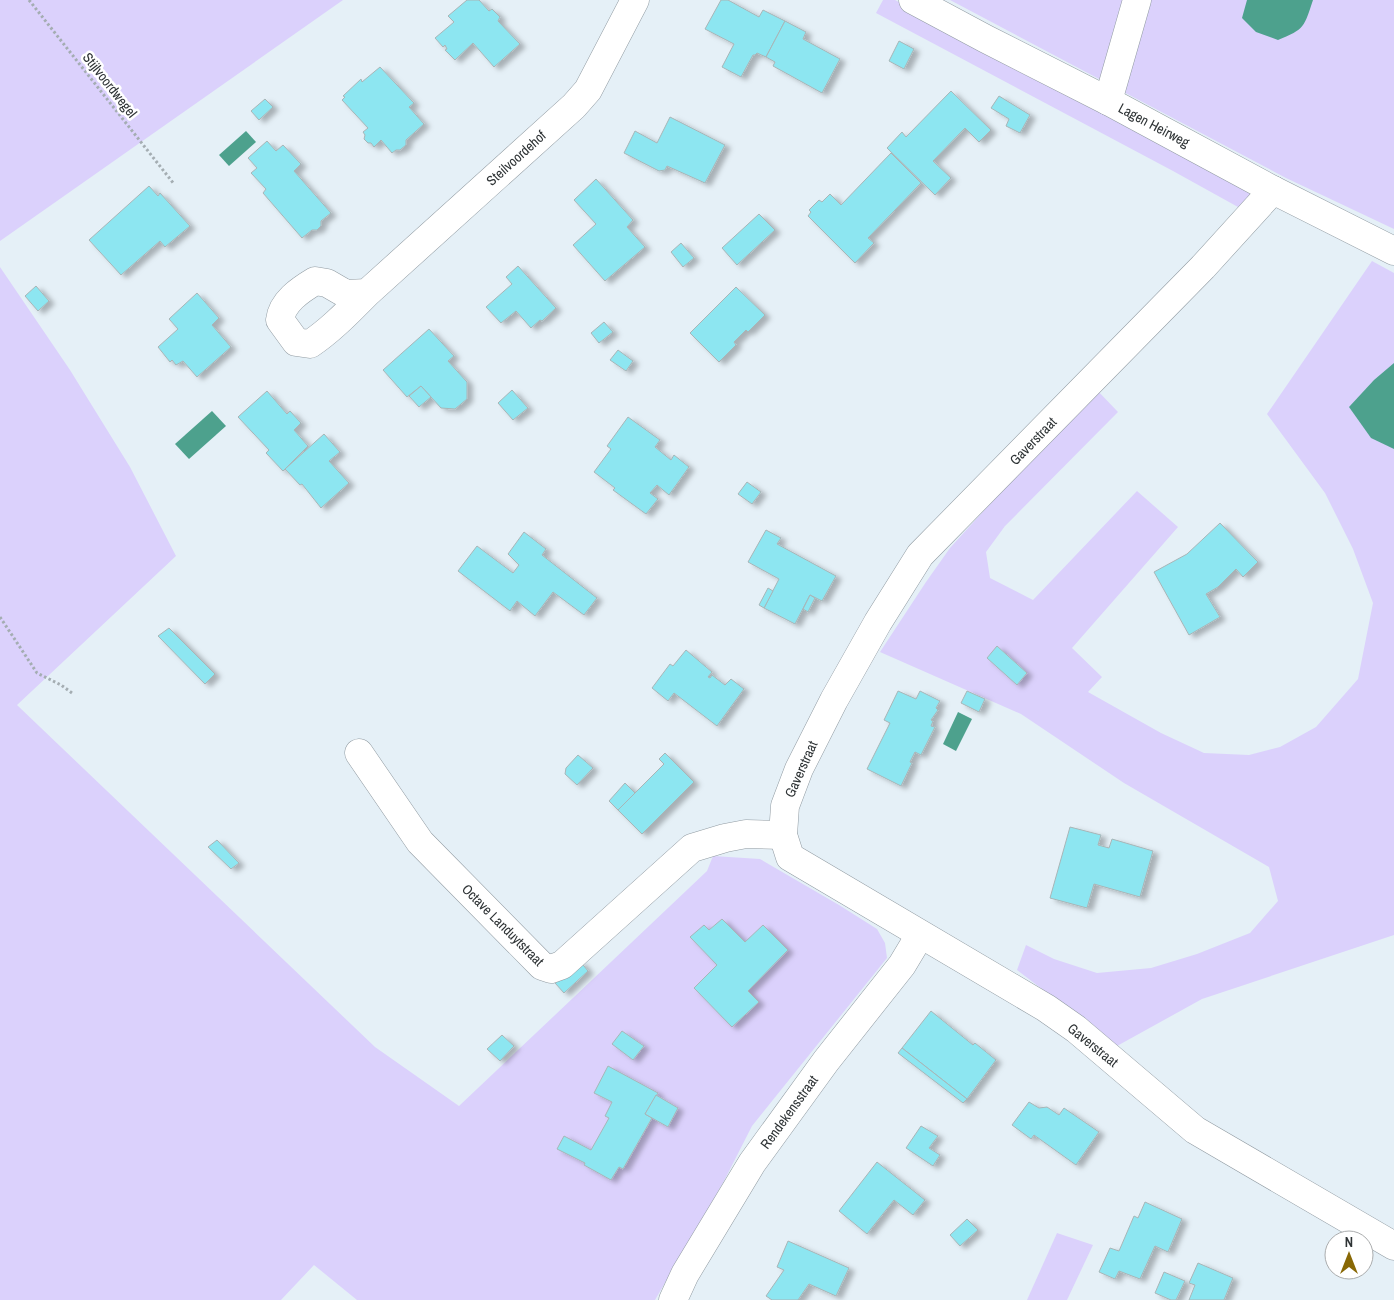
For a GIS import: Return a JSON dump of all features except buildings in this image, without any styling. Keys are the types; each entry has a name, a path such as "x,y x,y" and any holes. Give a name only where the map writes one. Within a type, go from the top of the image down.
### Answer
{"street":[{"name":"Steilvoordehof","path":"367,293 574,106 588,90 635,0"},
{"name":"Lagen Heirweg","path":"913,0 1108,101 1273,190 1394,251"},
{"path":"1108,101 1137,0"},
{"name":"Gaverstraat","path":"1273,190 1203,267 920,555 873,631 834,700 800,769 785,806 783,835 790,857 1053,1013 1076,1030 1195,1130 1394,1246"},
{"name":"Octave Landuytstraat","path":"359,753 420,842 542,966 550,969 562,964 692,848 746,834 783,835"},
{"name":"Rendekensstraat","path":"673,1300 685,1274 752,1163 826,1061 902,964 920,935"}],"path":[{"name":"Stijlvoordwegel","path":"29,0 174,184"},
{"path":"0,617 37,673 72,693"}],"shaded area":[{"path":"0,0 343,0 0,241"},
{"path":"883,0 895,0 1256,189 1238,207 876,13"},
{"path":"950,0 1394,0 1394,229 1286,178"},
{"path":"1247,0 1313,0 1308,16 1299,30 1278,40 1256,32 1242,18"},
{"path":"246,131 256,142 229,166 219,155"},
{"path":"1372,261 1394,273 1394,935 1202,999 1117,1046 1017,970 1026,945 1054,959 1097,973 1151,968 1197,954 1250,933 1278,901 1269,867 1124,783 1021,714 880,652 950,548 1095,388 1118,412 1005,526 986,552 990,578 1033,600 1137,491 1178,527 1072,648 1102,677 1088,692 1161,733 1204,753 1249,755 1280,747 1316,727 1358,679 1373,603 1353,549 1325,493 1267,414"},
{"path":"0,267 70,370 130,467 176,556 17,705 375,1047 459,1106 707,871 713,856 760,859 877,929 885,943 887,958 752,1126 724,1181 655,1300 357,1300 314,1265 281,1300 0,1300"},
{"path":"1394,363 1394,449 1371,438 1349,407 1374,380"},
{"path":"212,411 226,426 189,459 175,444"},
{"path":"958,712 972,719 956,751 943,744"},
{"path":"1057,1233 1093,1245 1067,1300 1027,1300"}]}
